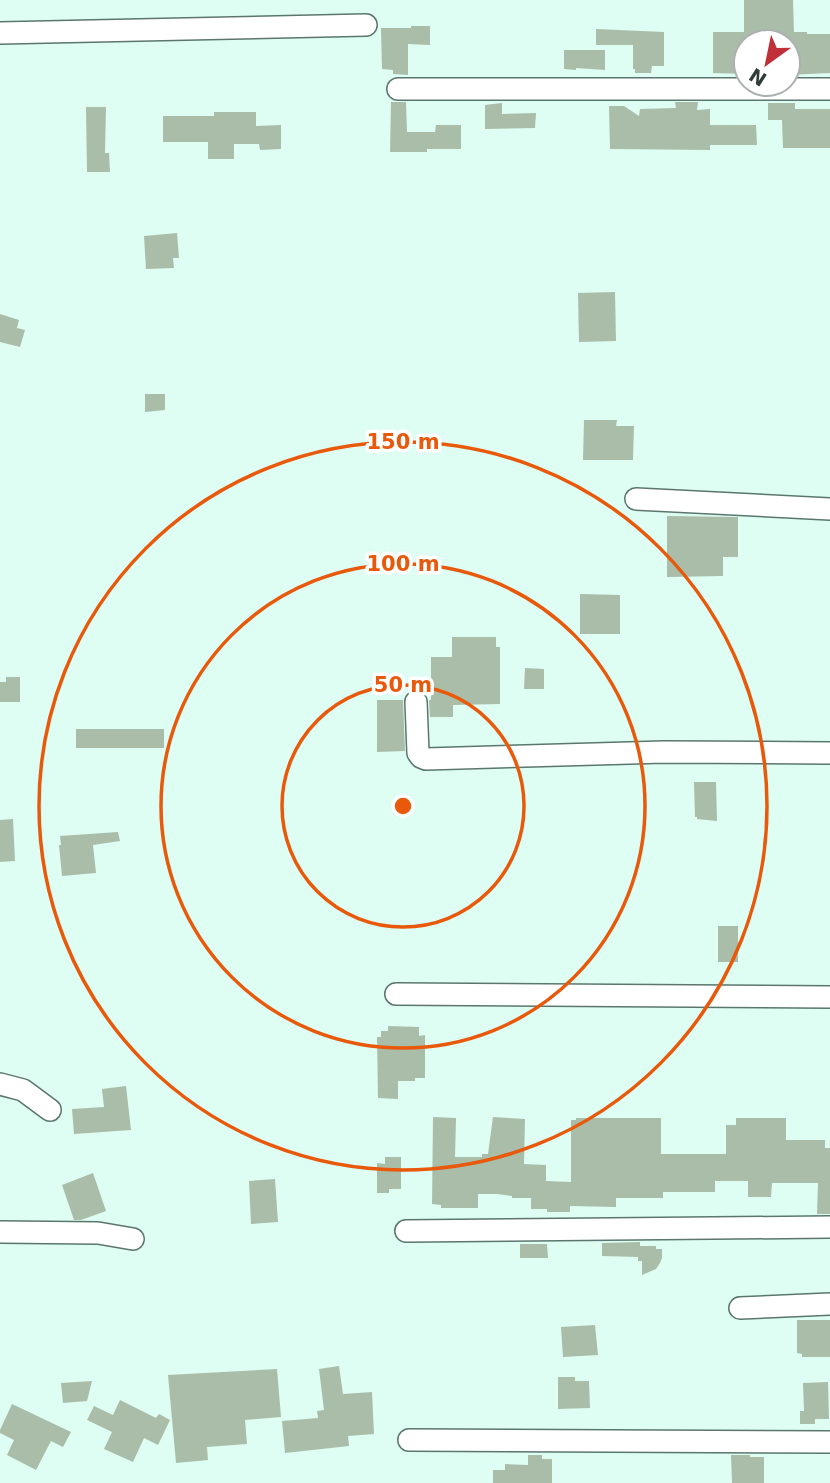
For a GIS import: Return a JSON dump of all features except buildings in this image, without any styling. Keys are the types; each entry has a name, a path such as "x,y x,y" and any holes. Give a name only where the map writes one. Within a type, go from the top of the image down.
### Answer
{"street":[{"path":"0,33 366,25"},
{"path":"398,89 830,89"},
{"path":"636,499 830,509"},
{"path":"416,702 418,752 426,759 664,752 830,753"},
{"path":"396,994 830,996"},
{"path":"0,1084 23,1090 50,1110"},
{"path":"405,1231 830,1227"},
{"path":"0,1232 98,1233 133,1239"},
{"path":"740,1308 830,1304"},
{"path":"409,1440 830,1442"}]}
